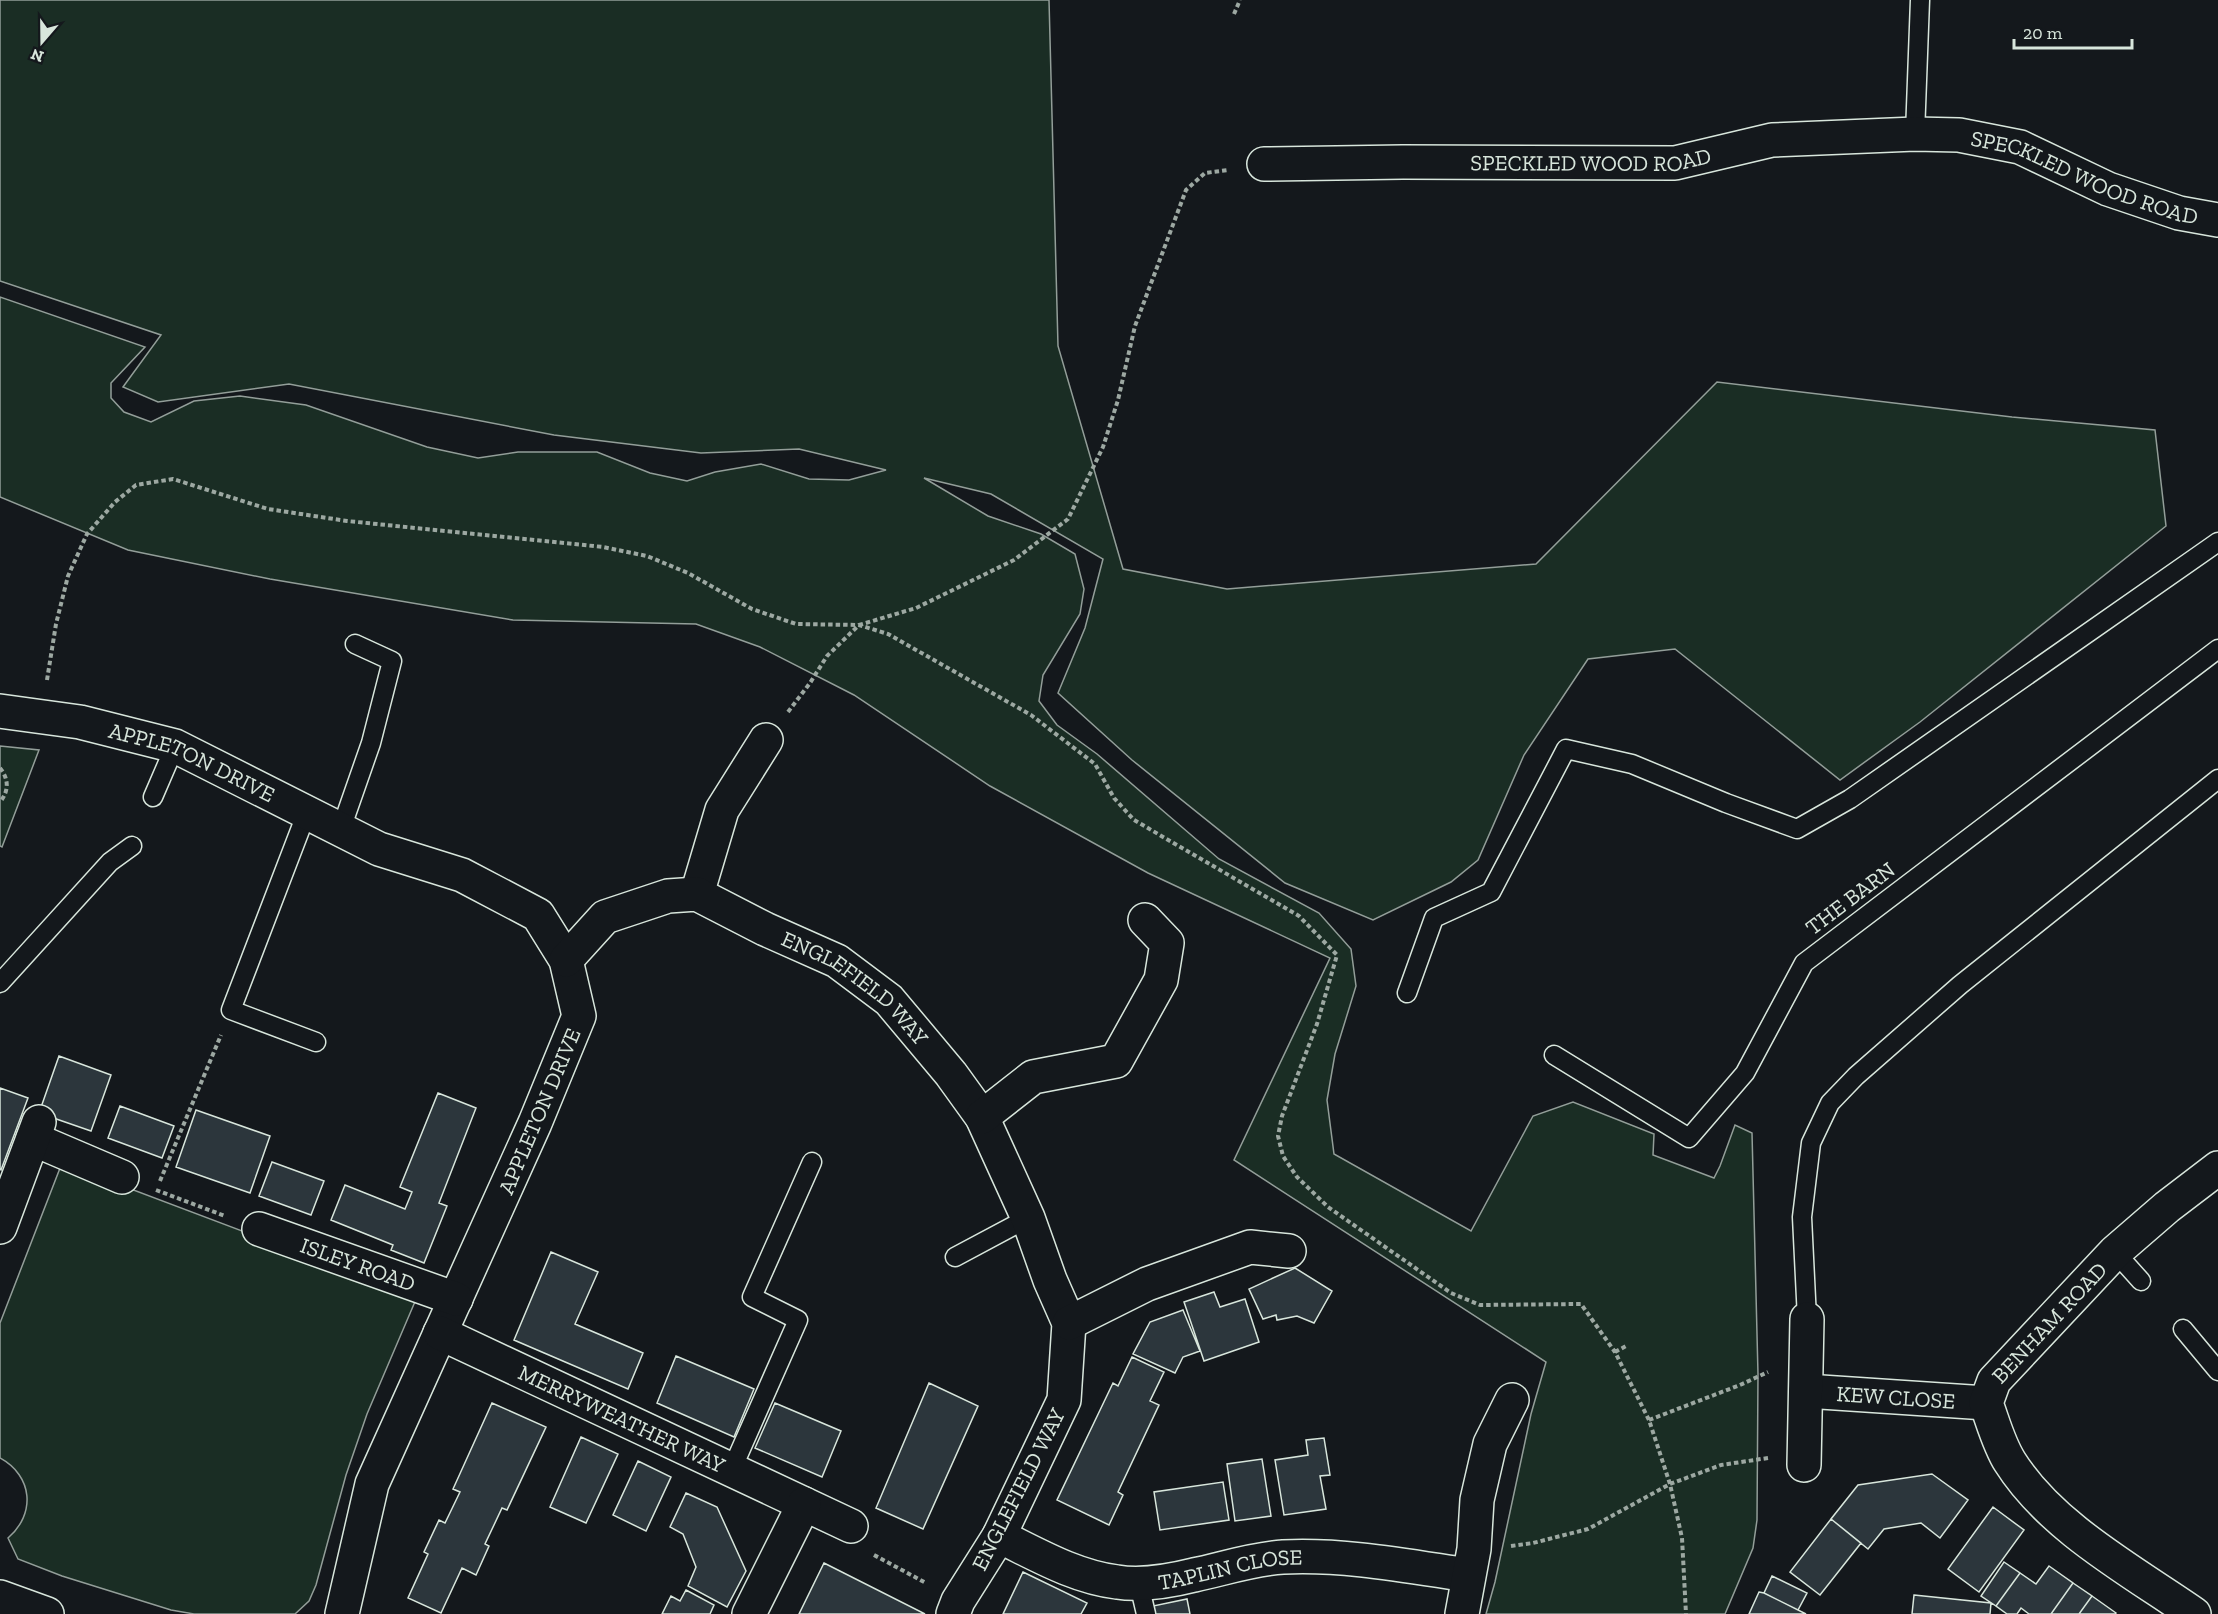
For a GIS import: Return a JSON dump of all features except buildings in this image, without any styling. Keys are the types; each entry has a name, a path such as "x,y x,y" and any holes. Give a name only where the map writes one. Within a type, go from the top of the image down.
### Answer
{"street":[{"name":"SPECKLED WOOD ROAD","path":"1264,164 1403,162 1676,164 1772,140 1915,134 1959,135 2020,147 2108,189 2179,213 2218,220"},
{"name":"APPLETON DRIVE","path":"0,711 80,722 175,746 379,849 462,875 538,915 566,960 579,1016 535,1123 372,1484 342,1614"},
{"path":"566,960 604,917 668,896 697,894 722,810 766,740"},
{"name":"ENGLEFIELD WAY","path":"697,894 765,929 837,961 889,1000 951,1074 982,1117 1028,1218 1050,1280 1069,1323 1064,1400 999,1536 955,1607"},
{"path":"982,1117 1033,1077 1116,1062 1161,980 1167,944 1145,920"},
{"path":"3,1211 36,1131 122,1177"},
{"name":"BENHAM ROAD","path":"2194,1614 2062,1523 2032,1492 2009,1461 1986,1402 1994,1381 2115,1252 2167,1207 2218,1168"},
{"name":"ISLEY ROAD","path":"259,1229 456,1299"},
{"path":"1069,1323 1147,1284 1250,1247 1289,1251"},
{"name":"KEW CLOSE","path":"1804,1456 1807,1319"},
{"name":"MERRYWEATHER WAY","path":"440,1333 851,1526"},
{"name":"KEW CLOSE","path":"1806,1391 1986,1402"},
{"path":"1462,1614 1471,1562 1477,1500 1490,1444 1512,1400"},
{"path":"749,1614 804,1504"},
{"name":"TAPLIN CLOSE","path":"999,1536 1064,1567 1116,1582 1142,1599 1193,1576 1234,1564 1281,1557 1471,1562"},
{"path":"0,1597 46,1614"}],"lane":[{"path":"1915,134 1920,0"},
{"path":"1407,993 1434,918 1491,892 1566,749 1632,764 1726,803 1797,829 1850,799 2218,542"},
{"path":"341,829 371,743 392,661 355,644"},
{"name":"THE BARN","path":"1554,1055 1689,1137 1745,1073 1804,963 2218,649"},
{"path":"153,797 175,746"},
{"path":"1807,1319 1802,1217 1811,1143 1830,1103 1856,1076 1960,985 2218,779"},
{"path":"307,812 231,1010 315,1041"},
{"path":"0,983 110,862 132,846"},
{"path":"732,1469 798,1320 752,1296 812,1162"},
{"path":"955,1257 1028,1218"},
{"path":"2115,1252 2141,1281"},
{"path":"2183,1329 2218,1371"}],"path":[{"path":"1234,14 1240,0"},
{"path":"766,740 810,683 827,656 858,625 916,608 1014,560 1068,519 1102,447 1118,400 1135,326 1186,190 1205,173 1264,164"},
{"path":"43,717 48,668 56,624 68,576 87,534 115,501 136,485 173,479 268,509 347,521 603,547 647,556 688,573 752,609 796,624 858,625 888,634 1031,715 1095,764 1114,798 1134,820 1299,916 1337,955 1317,1024 1282,1116 1278,1136 1283,1156 1297,1177 1328,1207 1451,1293 1480,1305 1581,1304 1615,1352 1649,1420 1670,1484 1682,1538 1686,1614"},
{"path":"0,768 6,779 7,787 0,802"},
{"path":"156,1190 231,1010"},
{"path":"122,1177 259,1229"},
{"path":"1615,1352 1626,1346"},
{"path":"1649,1420 1740,1385 1806,1354"},
{"path":"1471,1562 1588,1528 1670,1484 1721,1465 1772,1457 1804,1456"},
{"path":"851,1526 859,1547 955,1607"}],"green space":[{"path":"0,0 1049,0 1058,346 1123,569 1227,589 1536,564 1717,382 2012,417 2155,430 2166,526 1920,722 1840,780 1675,649 1588,659 1524,755 1478,860 1451,882 1373,920 1285,883 1132,760 1058,693 1085,628 1103,559 991,494 924,478 988,516 1041,534 1075,554 1084,589 1080,614 1043,675 1039,701 1057,725 1097,754 1219,859 1319,913 1351,949 1356,986 1335,1054 1327,1100 1334,1154 1471,1231 1533,1116 1573,1102 1654,1134 1653,1155 1714,1178 1735,1125 1752,1133 1758,1374 1757,1520 1753,1548 1725,1614 1486,1614 1531,1414 1546,1362 1234,1160 1330,958 1148,873 990,786 854,695 760,647 696,624 513,620 270,579 128,550 0,497 0,297 145,347 111,383 111,398 124,412 151,422 194,401 240,396 306,405 427,447 478,458 518,452 597,452 650,473 687,481 715,472 761,464 809,479 849,480 886,470 799,449 701,453 554,435 289,384 158,402 123,387 161,335 0,281"},
{"path":"0,746 39,750 2,847 0,846"},
{"path":"62,1163 417,1297 367,1414 346,1475 316,1585 309,1601 295,1614 194,1614 171,1610 62,1576 18,1559 8,1538 23,1518 27,1496 19,1475 0,1458 0,1323"}]}
